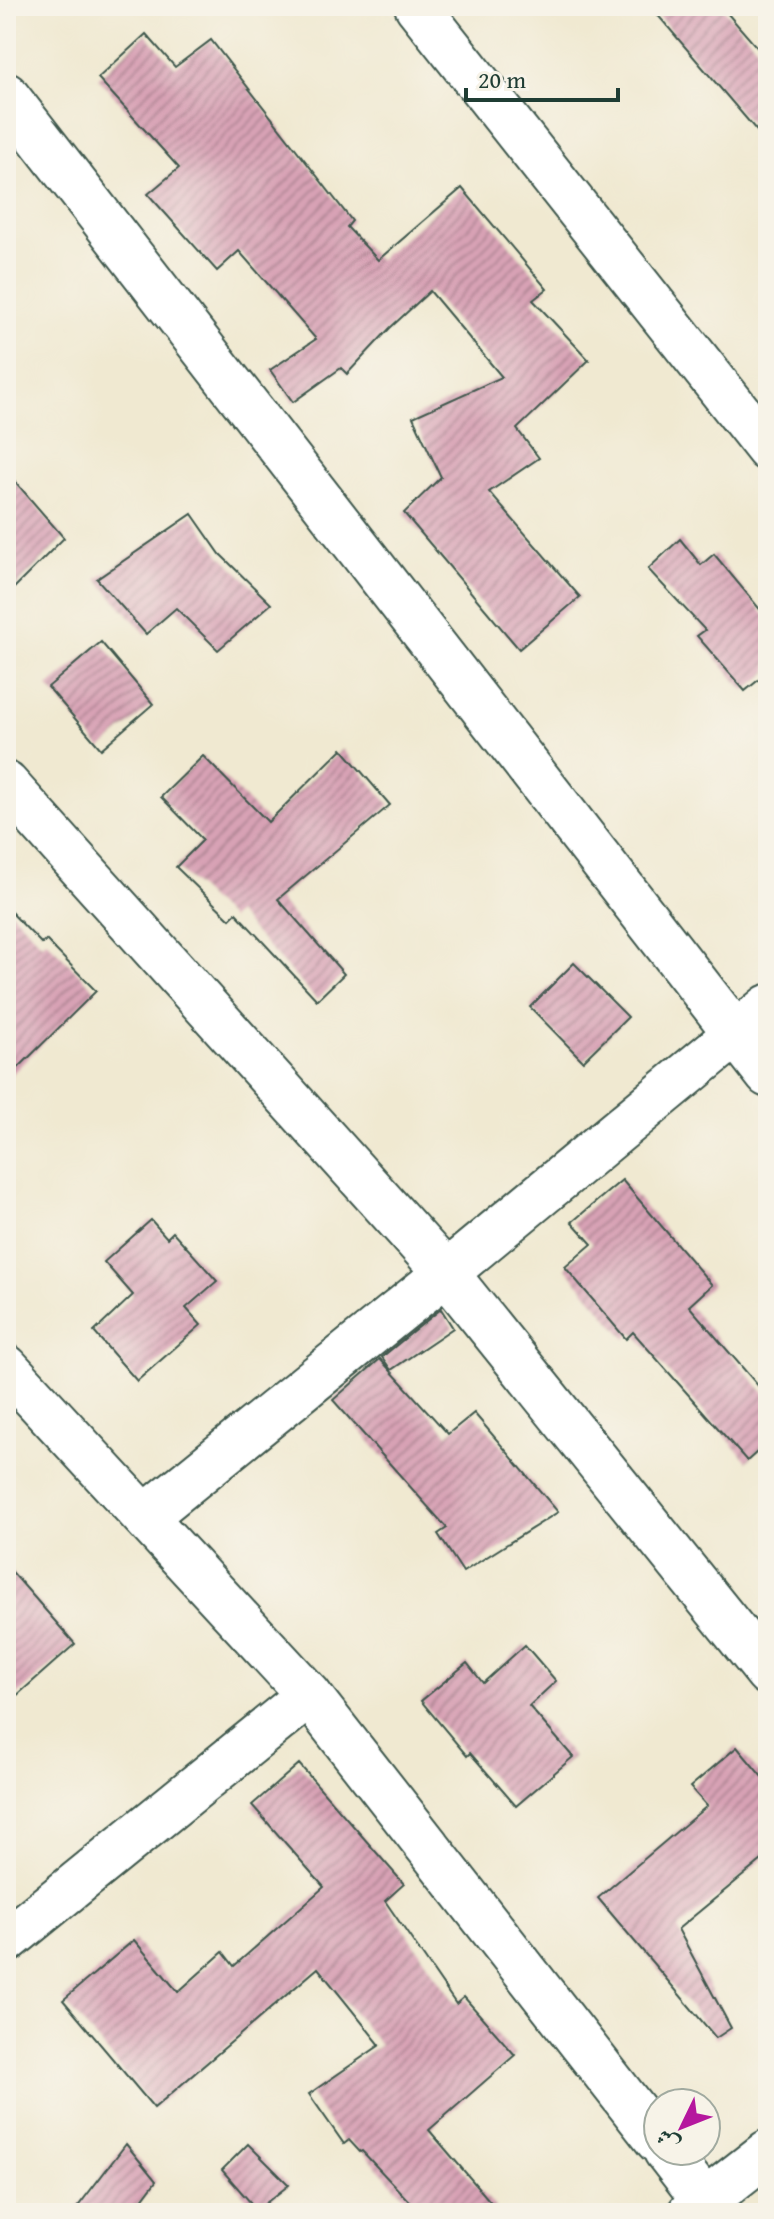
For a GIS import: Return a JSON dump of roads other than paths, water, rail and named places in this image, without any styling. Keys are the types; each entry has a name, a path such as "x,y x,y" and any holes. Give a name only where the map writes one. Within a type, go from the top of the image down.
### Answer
{"street":[{"path":"417,6 768,449"},
{"path":"6,95 752,1020 768,1075"},
{"path":"6,784 446,1273 768,1673"},
{"path":"146,1516 752,1020"},
{"path":"6,1367 309,1695 642,2121"},
{"path":"6,1941 309,1695"},
{"path":"676,2167 703,2209 768,2152"}]}
